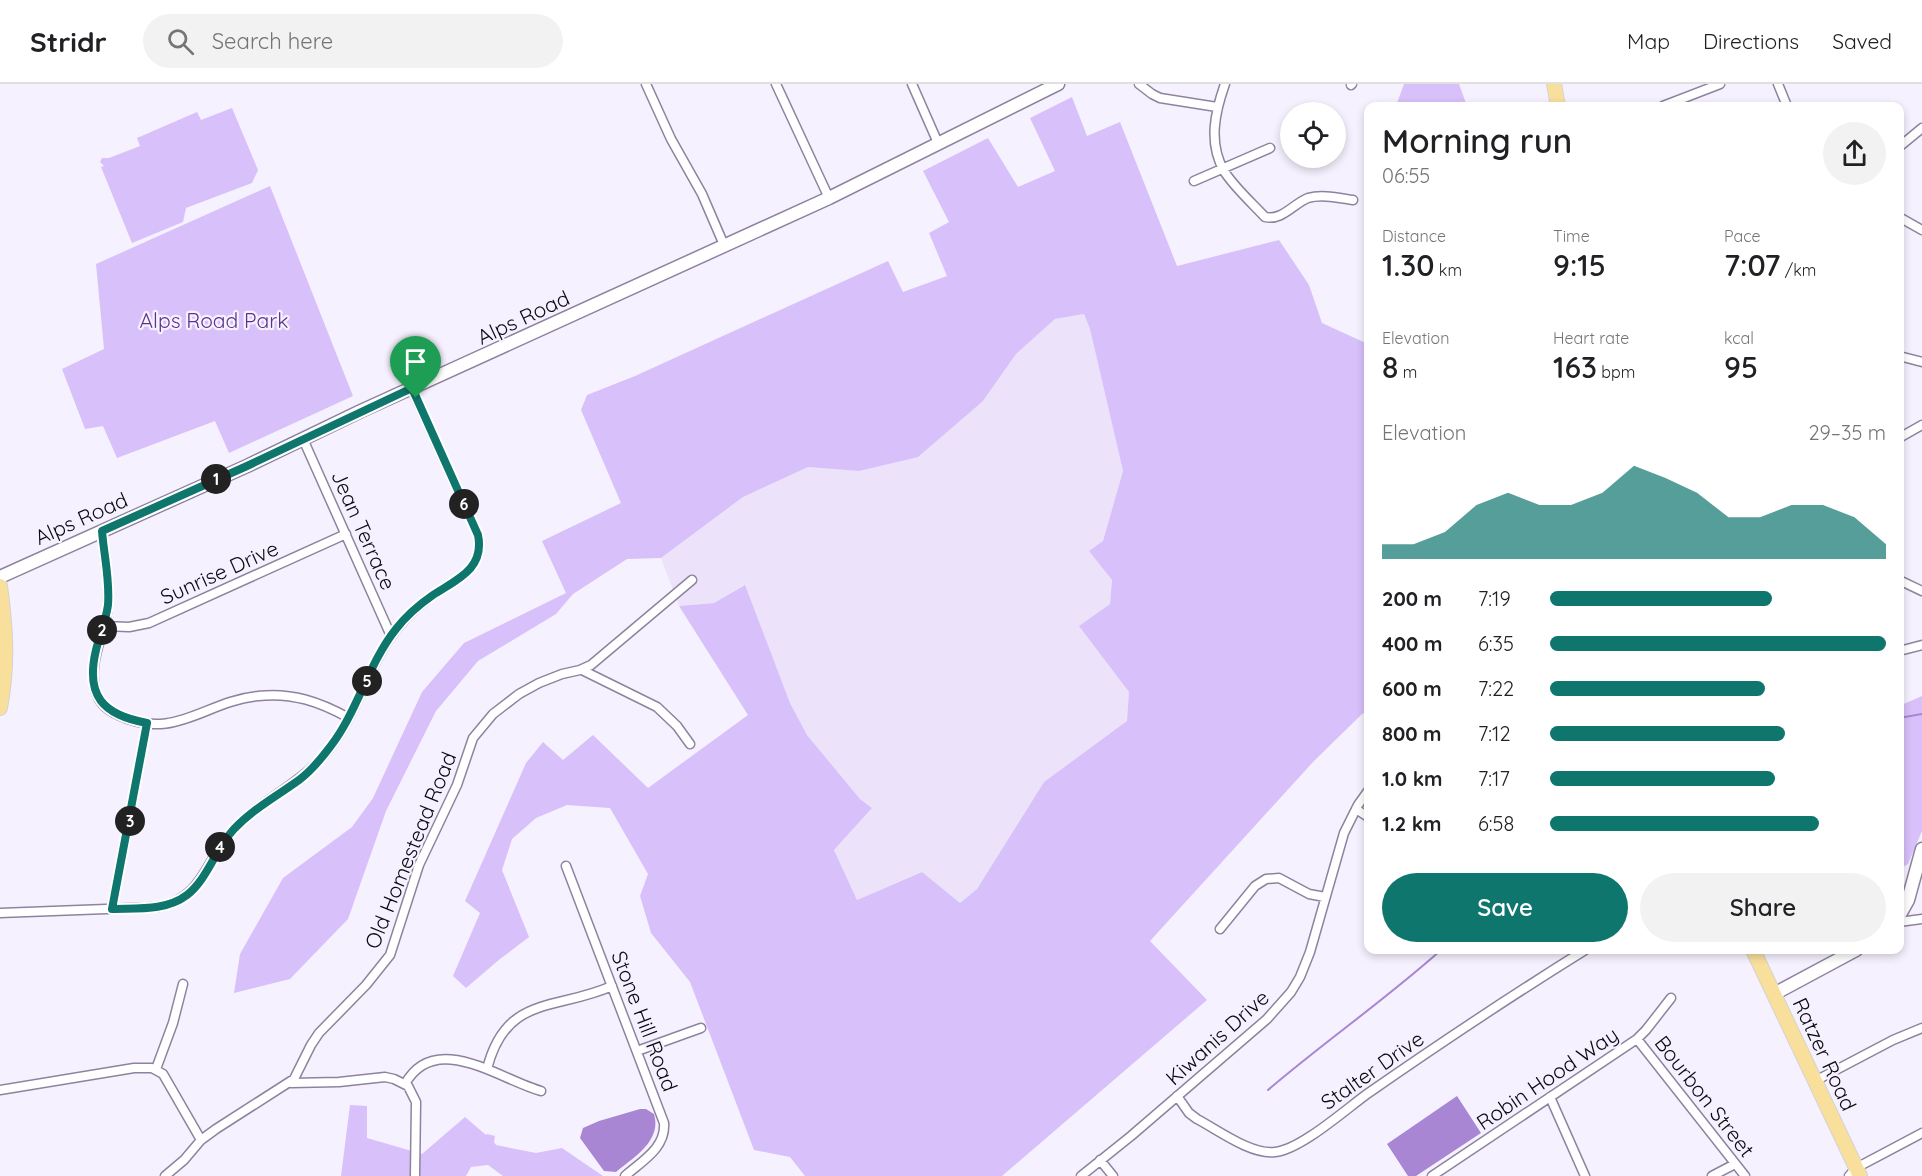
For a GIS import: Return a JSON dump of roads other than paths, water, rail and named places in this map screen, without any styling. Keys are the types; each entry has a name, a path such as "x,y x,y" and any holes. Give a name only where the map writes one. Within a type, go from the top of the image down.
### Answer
{"main road":[{"name":"Alps Road","path":"0,577 829,198 1058,84"},
{"path":"1554,84 1557,102"},
{"path":"0,586 7,641 0,708"},
{"path":"1904,907 1922,849"},
{"name":"Ratzer Road","path":"1755,954 1815,1081 1855,1173"},
{"path":"1774,994 1849,954"}],"street":[{"path":"646,84 671,139 702,194 724,245"},
{"path":"776,84 829,198"},
{"path":"912,84 938,143"},
{"path":"1139,84 1160,98 1217,107"},
{"path":"1225,84 1217,107 1214,133 1218,156 1223,168 1265,217 1272,219 1280,216 1309,198 1325,196 1353,200"},
{"path":"1673,102 1720,84"},
{"path":"1778,84 1785,102"},
{"path":"1904,143 1922,128"},
{"path":"1194,181 1270,148"},
{"path":"1904,220 1922,230"},
{"path":"1904,357 1922,362"},
{"path":"0,913 159,907 186,896 199,882 216,852 234,828 309,772 331,746 349,718 375,663 405,618 468,572 478,555 479,547 475,527 412,388"},
{"path":"1904,435 1922,425"},
{"name":"Jean Terrace","path":"303,439 391,636"},
{"path":"102,531 109,581 107,613 94,663 93,677 100,702 114,714 147,723 174,723 242,698 272,695 310,699 349,718"},
{"name":"Sunrise Drive","path":"104,626 129,627 149,623 346,534"},
{"name":"Old Homestead Road","path":"289,1083 297,1074 319,1033 372,978 390,955 419,865 457,785 473,738 493,714 519,694 546,680 591,665 692,580"},
{"path":"1904,582 1922,591"},
{"path":"1904,650 1922,645"},
{"path":"582,669 657,707 690,744"},
{"path":"112,909 147,723"},
{"name":"Kiwanis Drive","path":"1081,1176 1268,1019 1291,992 1310,952 1344,833 1364,797"},
{"path":"1356,809 1364,814"},
{"name":"Stone Hill Road","path":"566,866 664,1123 665,1130 660,1145 625,1176"},
{"path":"1220,928 1255,886 1266,879 1279,878 1309,894 1325,897"},
{"path":"1904,921 1922,919"},
{"name":"Stalter Drive","path":"1177,1096 1189,1113 1197,1119 1256,1150 1273,1153 1292,1149 1468,1026 1579,954"},
{"path":"156,1069 173,1023 183,984"},
{"path":"487,1069 501,1034 508,1025 524,1013 540,1006 580,999 612,986"},
{"name":"Robin Hood Way","path":"1432,1176 1637,1039 1671,998"},
{"path":"637,1051 701,1028"},
{"path":"1815,1081 1893,1040 1922,1028"},
{"name":"Bourbon Street","path":"1637,1039 1745,1176"},
{"path":"405,1084 413,1070 420,1065 435,1059 451,1059 487,1069 541,1091"},
{"path":"0,1090 134,1068 156,1069 167,1080 201,1140"},
{"path":"165,1176 184,1160 201,1140 263,1097 289,1083 339,1082 375,1076 394,1079 405,1084 412,1091 416,1102 415,1176"},
{"path":"1550,1097 1585,1176"},
{"path":"1855,1173 1922,1132"},
{"path":"1100,1160 1113,1176"},
{"path":"1712,1176 1735,1164"}],"waterway":[{"path":"1904,717 1922,714"},
{"path":"1268,1090 1436,954"}],"park label":[{"name":"Alps Road Park","path":"214,320"}]}
